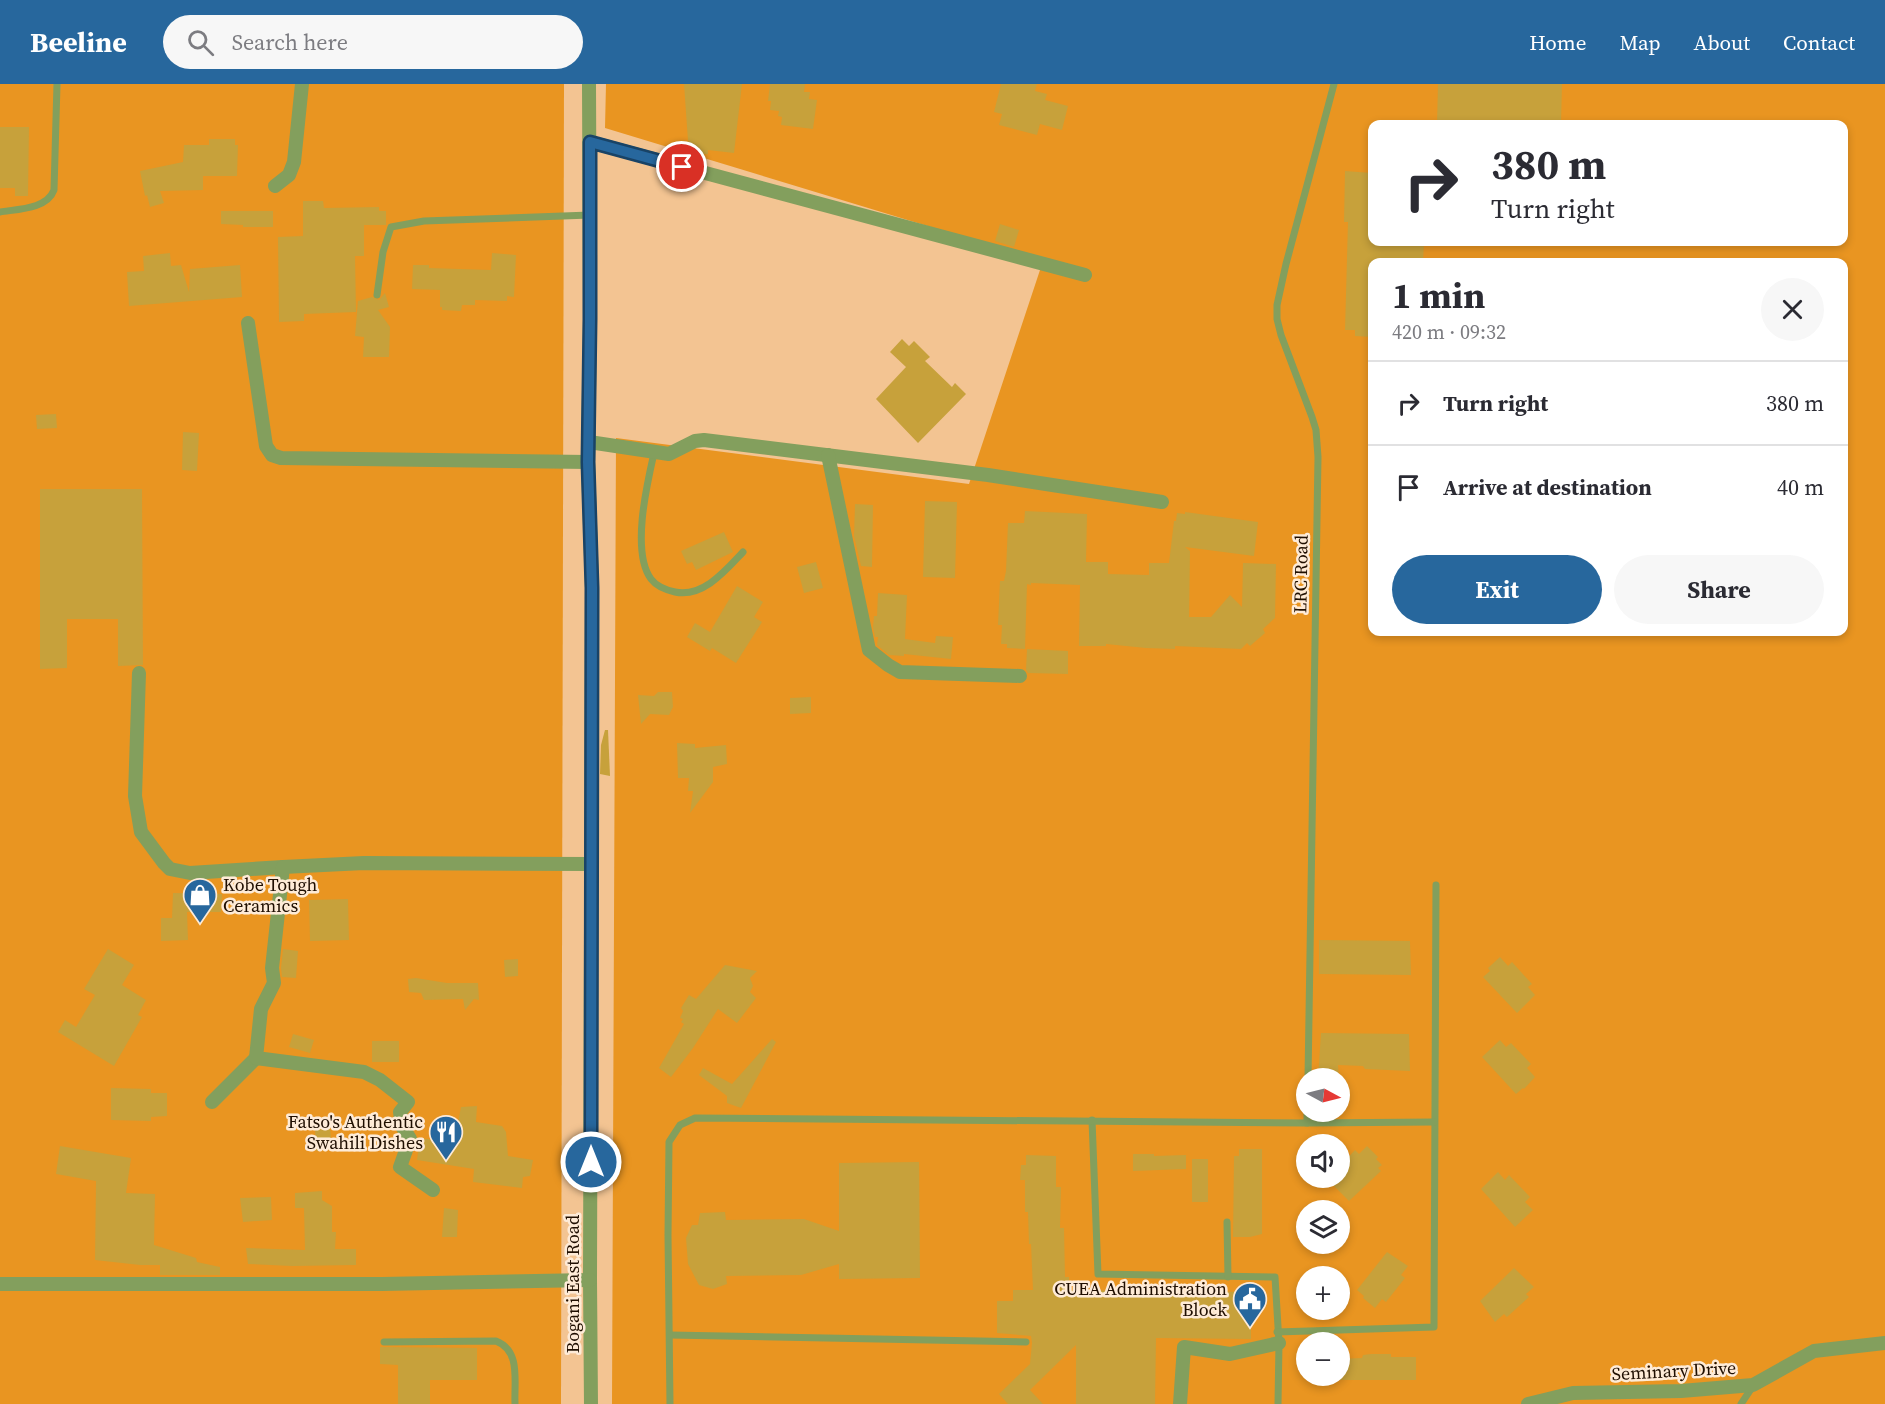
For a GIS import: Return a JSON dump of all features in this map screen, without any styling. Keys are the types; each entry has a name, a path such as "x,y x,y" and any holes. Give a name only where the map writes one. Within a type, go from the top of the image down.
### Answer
{"street":[{"path":"275,186 289,175 294,162 302,84"},
{"name":"Bogani East Road","path":"589,84 588,462 592,588 591,1404"},
{"path":"590,142 1085,275"},
{"path":"248,323 266,446 272,455 281,458 588,462"},
{"path":"589,442 654,453 673,453 695,441 704,440 987,475 1162,502"},
{"path":"828,455 869,650 900,672 1020,676"},
{"path":"139,673 135,796 141,832 170,869 190,873 364,863 592,864"},
{"path":"212,1102 256,1058 261,1009 274,983 272,968 283,867"},
{"path":"256,1058 364,1072 380,1080 408,1102 400,1112 402,1126 410,1139 400,1167 433,1190"},
{"path":"0,1284 382,1284 590,1280"},
{"path":"1180,1404 1184,1347 1230,1354 1278,1338"},
{"name":"Seminary Drive","path":"1528,1404 1754,1385 1814,1351 1885,1343"}],"lane":[{"path":"0,212 40,204 52,196 57,84"},
{"name":"LRC Road","path":"1308,1068 1318,457 1316,430 1281,335 1277,319 1277,305 1334,84"},
{"path":"377,295 383,252 390,227 424,220 590,215"},
{"path":"654,453 646,488 641,530 644,562 651,579 663,589 681,593 701,590 726,570 743,552"},
{"path":"1278,1338 1434,1327 1436,885"},
{"path":"670,1404 669,1142 680,1125 695,1118 1434,1122"},
{"path":"1092,1120 1098,1274 1275,1277 1278,1404"},
{"path":"1227,1222 1228,1277"},
{"path":"670,1335 1026,1342"},
{"path":"384,1342 496,1341 505,1344 511,1351 514,1362 515,1404"},
{"path":"1741,1404 1754,1385"}],"shaded area":[{"path":"0,84 564,84 561,1404 0,1404"},
{"path":"606,84 1885,84 1885,1404 612,1404 616,438 969,484 1043,261 605,128"}],"building":[{"path":"684,84 742,84 734,153 708,150 708,154 689,155"},
{"path":"770,84 805,84 804,92 810,92 809,99 817,100 813,129 781,125 782,117 778,116 779,111 770,110 771,101 768,101"},
{"path":"1001,84 1037,84 1035,91 1047,94 1045,100 1068,106 1062,130 1040,124 1037,135 999,125 1002,114 994,112"},
{"path":"1438,84 1562,84 1561,120 1437,120"},
{"path":"0,127 29,127 28,196 15,196 15,188 0,188"},
{"path":"209,139 235,139 235,145 238,145 237,176 203,176 203,190 160,191 164,203 150,207 147,195 145,196 140,171 183,162 184,145 209,145"},
{"path":"1345,171 1368,173 1368,246 1424,246 1423,258 1368,258 1368,337 1355,336 1355,330 1345,330 1348,222 1344,222"},
{"path":"303,201 323,201 324,208 379,207 379,211 386,211 386,225 364,225 364,256 355,256 356,312 304,314 304,321 279,322 278,237 303,236"},
{"path":"221,211 273,211 273,227 221,224"},
{"path":"1000,224 1019,230 1014,247 995,241"},
{"path":"170,253 171,266 181,265 189,292 190,269 240,265 242,297 129,306 127,272 144,271 143,256"},
{"path":"492,253 516,255 514,297 507,296 507,301 475,300 475,305 462,305 461,311 442,310 440,290 412,289 413,265 429,265 429,268 491,270"},
{"path":"385,293 389,307 378,310 390,327 389,357 363,357 364,337 355,336 358,301 372,297 379,300"},
{"path":"902,339 909,346 914,341 930,357 925,361 952,387 955,383 966,394 918,443 876,399 906,367 890,352"},
{"path":"56,414 57,428 37,429 36,415"},
{"path":"183,432 199,433 197,471 182,470"},
{"path":"40,489 142,489 143,665 118,666 118,619 67,619 67,668 40,669"},
{"path":"925,501 957,502 955,578 923,577"},
{"path":"855,504 873,505 872,567 861,566 854,536"},
{"path":"1025,511 1087,514 1086,562 1108,562 1108,574 1149,575 1149,563 1169,563 1177,513 1185,514 1185,512 1258,522 1254,556 1185,547 1190,551 1189,617 1211,617 1230,595 1242,607 1243,563 1276,564 1275,618 1263,629 1265,633 1250,646 1247,643 1241,649 1175,646 1175,649 1146,648 1106,644 1106,646 1079,646 1080,585 1031,583 1031,585 1027,584 1025,649 1007,648 1007,644 1001,644 1002,625 998,625 1000,581 1004,581 1006,571 1008,523 1024,523"},
{"path":"724,532 733,552 696,570 692,562 687,564 681,551"},
{"path":"816,562 823,588 804,593 797,567"},
{"path":"737,586 763,602 754,617 762,622 736,663 712,648 710,651 687,637 695,623 710,632"},
{"path":"878,593 907,595 905,639 935,643 936,636 953,637 951,659 904,654 904,656 889,655 877,645 878,637 875,637 873,627 874,616 877,616"},
{"path":"1027,649 1068,651 1068,674 1028,673 1026,670"},
{"path":"658,692 672,692 673,707 669,715 650,714 641,724 638,695 654,696"},
{"path":"811,697 811,713 790,714 790,698"},
{"path":"605,730 608,730 610,776 600,774 601,745"},
{"path":"677,743 695,744 695,748 726,745 727,764 713,767 713,782 690,813 693,791 688,791 689,778 678,778"},
{"path":"173,893 222,894 221,912 187,912 188,940 161,941 161,918 172,918"},
{"path":"348,899 349,940 310,941 309,900"},
{"path":"1319,940 1410,941 1411,975 1319,974"},
{"path":"108,949 134,965 122,985 146,1000 138,1015 142,1017 114,1066 58,1032 65,1020 76,1027 95,995 84,989"},
{"path":"283,949 298,951 296,978 282,977"},
{"path":"1500,957 1508,966 1512,962 1532,984 1528,987 1535,995 1517,1013 1483,977 1490,971 1488,968"},
{"path":"518,959 518,976 505,977 504,960"},
{"path":"725,965 757,971 750,978 753,986 750,992 756,998 737,1023 718,1009 671,1077 659,1068 684,1024 681,1022 683,1019 680,1018 683,1011 681,1008 689,995 696,999"},
{"path":"416,978 447,983 478,983 479,1000 474,999 465,1010 463,999 424,1000 421,993 409,992 408,979"},
{"path":"1321,1033 1409,1034 1410,1071 1338,1065 1338,1068 1319,1068"},
{"path":"293,1034 314,1040 310,1053 289,1047"},
{"path":"772,1039 776,1042 741,1108 727,1103 727,1096 699,1075 703,1068 732,1084"},
{"path":"1500,1040 1506,1047 1511,1043 1531,1064 1527,1068 1535,1077 1516,1094 1482,1057"},
{"path":"372,1041 399,1041 399,1062 372,1062"},
{"path":"111,1088 151,1089 151,1093 167,1093 167,1116 151,1117 151,1121 111,1120"},
{"path":"477,1106 476,1122 502,1126 506,1132 508,1156 533,1160 530,1176 523,1177 522,1188 473,1182 474,1169 417,1160 420,1138 454,1143 461,1107"},
{"path":"330,1128 332,1149 316,1151 315,1129"},
{"path":"60,1146 131,1158 126,1193 155,1194 154,1245 196,1258 197,1262 220,1267 220,1275 160,1275 160,1265 95,1260 96,1181 56,1174"},
{"path":"1367,1146 1378,1157 1376,1159 1382,1165 1378,1168 1381,1171 1348,1200 1336,1188 1350,1188 1350,1155 1355,1150 1359,1154"},
{"path":"1239,1149 1262,1149 1262,1234 1250,1237 1233,1237 1234,1156 1239,1156"},
{"path":"1133,1154 1186,1155 1186,1169 1133,1171"},
{"path":"1026,1155 1056,1156 1056,1187 1061,1187 1060,1228 1064,1228 1065,1277 1069,1277 1069,1290 1251,1292 1251,1339 1156,1338 1155,1404 1076,1404 1076,1345 1030,1390 1043,1404 1008,1404 999,1394 1030,1364 1032,1343 1031,1336 997,1333 997,1301 1013,1301 1013,1290 1033,1290 1028,1212 1025,1212 1025,1180 1020,1180 1021,1165 1026,1165"},
{"path":"1192,1159 1208,1159 1208,1202 1192,1202"},
{"path":"919,1162 920,1278 839,1279 839,1264 801,1275 726,1276 727,1284 713,1289 699,1285 688,1264 686,1238 692,1225 698,1225 700,1213 725,1212 726,1220 804,1219 839,1231 839,1163"},
{"path":"1498,1172 1505,1180 1509,1175 1530,1197 1525,1202 1533,1210 1515,1227 1481,1189"},
{"path":"322,1191 322,1200 332,1206 332,1232 336,1232 335,1249 356,1249 356,1265 248,1264 246,1248 305,1250 304,1208 295,1208 295,1193"},
{"path":"271,1197 272,1220 243,1222 240,1198"},
{"path":"444,1208 458,1210 457,1237 442,1237"},
{"path":"1387,1252 1408,1266 1401,1275 1405,1278 1386,1302 1382,1299 1375,1308 1357,1290"},
{"path":"1514,1268 1534,1287 1526,1294 1529,1297 1507,1317 1504,1314 1495,1322 1480,1301"},
{"path":"380,1347 477,1348 477,1380 430,1380 430,1404 398,1404 398,1365 380,1364"},
{"path":"1391,1354 1391,1357 1416,1357 1416,1380 1350,1380 1350,1359 1362,1358 1363,1355"}],"place":[{"name":"Kobe Tough Ceramics","path":"200,924"},
{"name":"Fatso's Authentic Swahili Dishes","path":"446,1161"},
{"name":"CUEA Administration Block","path":"1250,1328"}],"route":[{"path":"591,1162 592,588 588,462 590,142 682,167"}]}
